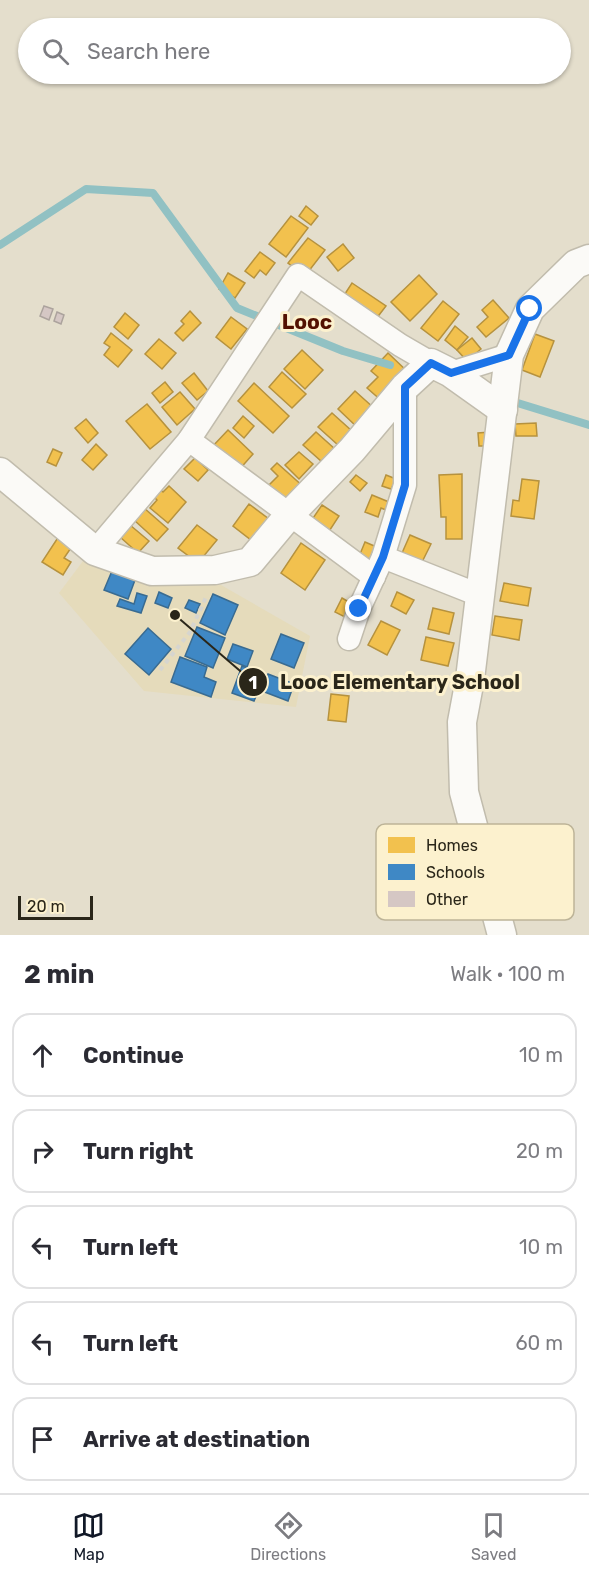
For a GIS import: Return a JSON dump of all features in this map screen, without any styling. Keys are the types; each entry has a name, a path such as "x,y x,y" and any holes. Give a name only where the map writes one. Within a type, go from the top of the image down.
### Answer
{"street":[{"path":"473,824 464,792 462,722 470,679 509,355 530,309 576,264 589,259"},
{"path":"95,551 189,440 298,275 503,410"},
{"path":"0,472 95,551 152,571 215,570 250,562 290,514 352,450 405,387 441,368 509,355"},
{"path":"349,639 359,609 379,567 405,485 405,387"},
{"path":"189,440 290,514 379,567 479,595"},
{"path":"498,920 502,935"}],"path":[{"path":"160,670 190,632 215,570"}],"shaded area":[{"path":"89,553 140,575 221,585 310,636 296,707 144,691 59,593"}],"building: Homes":[{"path":"306,206 318,216 311,225 299,216"},
{"path":"291,216 308,228 286,257 269,244"},
{"path":"308,238 325,250 305,276 288,263"},
{"path":"343,244 354,258 338,271 327,257"},
{"path":"260,252 275,263 266,275 260,270 254,278 245,271"},
{"path":"228,273 245,283 235,298 219,289"},
{"path":"419,275 437,294 410,321 391,302"},
{"path":"352,283 386,306 376,319 339,303"},
{"path":"493,300 509,318 486,337 477,327 488,317 482,310"},
{"path":"443,301 459,314 438,341 421,328"},
{"path":"190,311 201,323 183,341 175,333 184,324 181,321"},
{"path":"125,313 139,325 128,339 114,327"},
{"path":"231,317 247,329 231,349 216,337"},
{"path":"455,326 468,337 457,350 445,340"},
{"path":"111,333 132,350 118,367 104,355 110,347 104,343"},
{"path":"535,334 554,341 540,377 522,370"},
{"path":"472,338 481,349 467,361 457,350"},
{"path":"159,339 176,353 162,369 145,354"},
{"path":"302,350 323,370 305,389 284,369"},
{"path":"388,353 409,373 383,402 367,388 378,377 371,371"},
{"path":"282,372 306,394 292,408 269,387"},
{"path":"194,373 208,391 197,400 182,383"},
{"path":"165,382 173,392 160,403 152,393"},
{"path":"254,383 289,416 273,433 238,401"},
{"path":"355,391 375,409 358,428 338,409"},
{"path":"180,392 195,409 177,425 162,407"},
{"path":"147,404 171,432 150,449 126,421"},
{"path":"332,413 352,431 338,445 318,427"},
{"path":"243,416 254,426 244,438 233,428"},
{"path":"86,419 98,433 88,443 75,428"},
{"path":"536,423 537,436 516,436 515,424"},
{"path":"228,430 253,454 238,471 212,447"},
{"path":"316,432 336,450 321,461 303,445"},
{"path":"490,432 491,446 479,446 478,433"},
{"path":"96,444 107,455 93,470 82,460"},
{"path":"53,449 62,453 56,466 47,462"},
{"path":"299,452 313,464 299,479 285,465"},
{"path":"195,458 208,470 198,481 184,469"},
{"path":"277,463 306,489 283,506 265,489 278,476 271,469"},
{"path":"462,474 462,539 446,539 446,517 441,517 439,475"},
{"path":"356,475 367,483 360,491 350,482"},
{"path":"386,475 396,479 391,489 382,486"},
{"path":"522,479 539,481 534,519 511,516 513,500 519,501"},
{"path":"169,486 186,502 168,523 150,508 157,500 151,494 157,487 163,492"},
{"path":"372,495 389,502 386,510 381,508 378,517 365,512"},
{"path":"249,504 273,522 251,540 233,526"},
{"path":"322,505 339,516 326,536 309,524"},
{"path":"144,508 168,529 157,541 134,520"},
{"path":"130,525 149,541 138,553 120,537"},
{"path":"197,525 217,540 198,563 178,548"},
{"path":"410,535 431,544 422,562 402,553"},
{"path":"59,536 73,545 64,558 71,562 63,575 42,562"},
{"path":"365,542 379,548 372,564 358,559"},
{"path":"301,543 325,560 305,590 281,573"},
{"path":"504,583 531,588 528,606 500,601"},
{"path":"397,592 414,600 406,614 391,606"},
{"path":"342,598 354,605 347,618 335,612"},
{"path":"433,608 454,613 449,634 428,629"},
{"path":"495,616 522,620 519,640 492,635"},
{"path":"381,621 400,630 387,655 368,645"},
{"path":"426,637 454,643 448,666 421,660"},
{"path":"347,679 359,680 359,690 347,690"},
{"path":"331,694 349,696 346,722 328,720"}],"building: Schools":[{"path":"112,571 135,580 128,599 104,590"},
{"path":"159,592 172,598 168,608 155,603"},
{"path":"137,593 147,596 141,613 117,606 120,599 134,604"},
{"path":"213,594 238,605 225,635 200,623"},
{"path":"189,600 200,604 196,613 185,608"},
{"path":"197,627 225,638 213,668 185,656"},
{"path":"148,628 171,649 149,675 125,654"},
{"path":"281,634 304,643 294,668 271,659"},
{"path":"233,644 253,651 247,667 227,659"},
{"path":"180,657 207,667 204,677 216,682 211,697 171,682"},
{"path":"242,666 265,675 254,701 232,693"},
{"path":"268,674 294,684 288,701 262,691"}],"building: Other":[{"path":"44,306 53,309 49,320 40,316"},
{"path":"57,312 64,315 61,324 54,321"}],"waterway":[{"path":"0,245 86,189 153,193 237,308 343,351 390,365"},
{"path":"508,400 589,425"}],"place":[{"name":"Looc Elementary School","path":"175,615"}],"district":[{"name":"Looc","path":"307,322"}],"route":[{"path":"359,609 383,557 405,485 405,387 431,363 451,373 509,355 530,309"}]}
